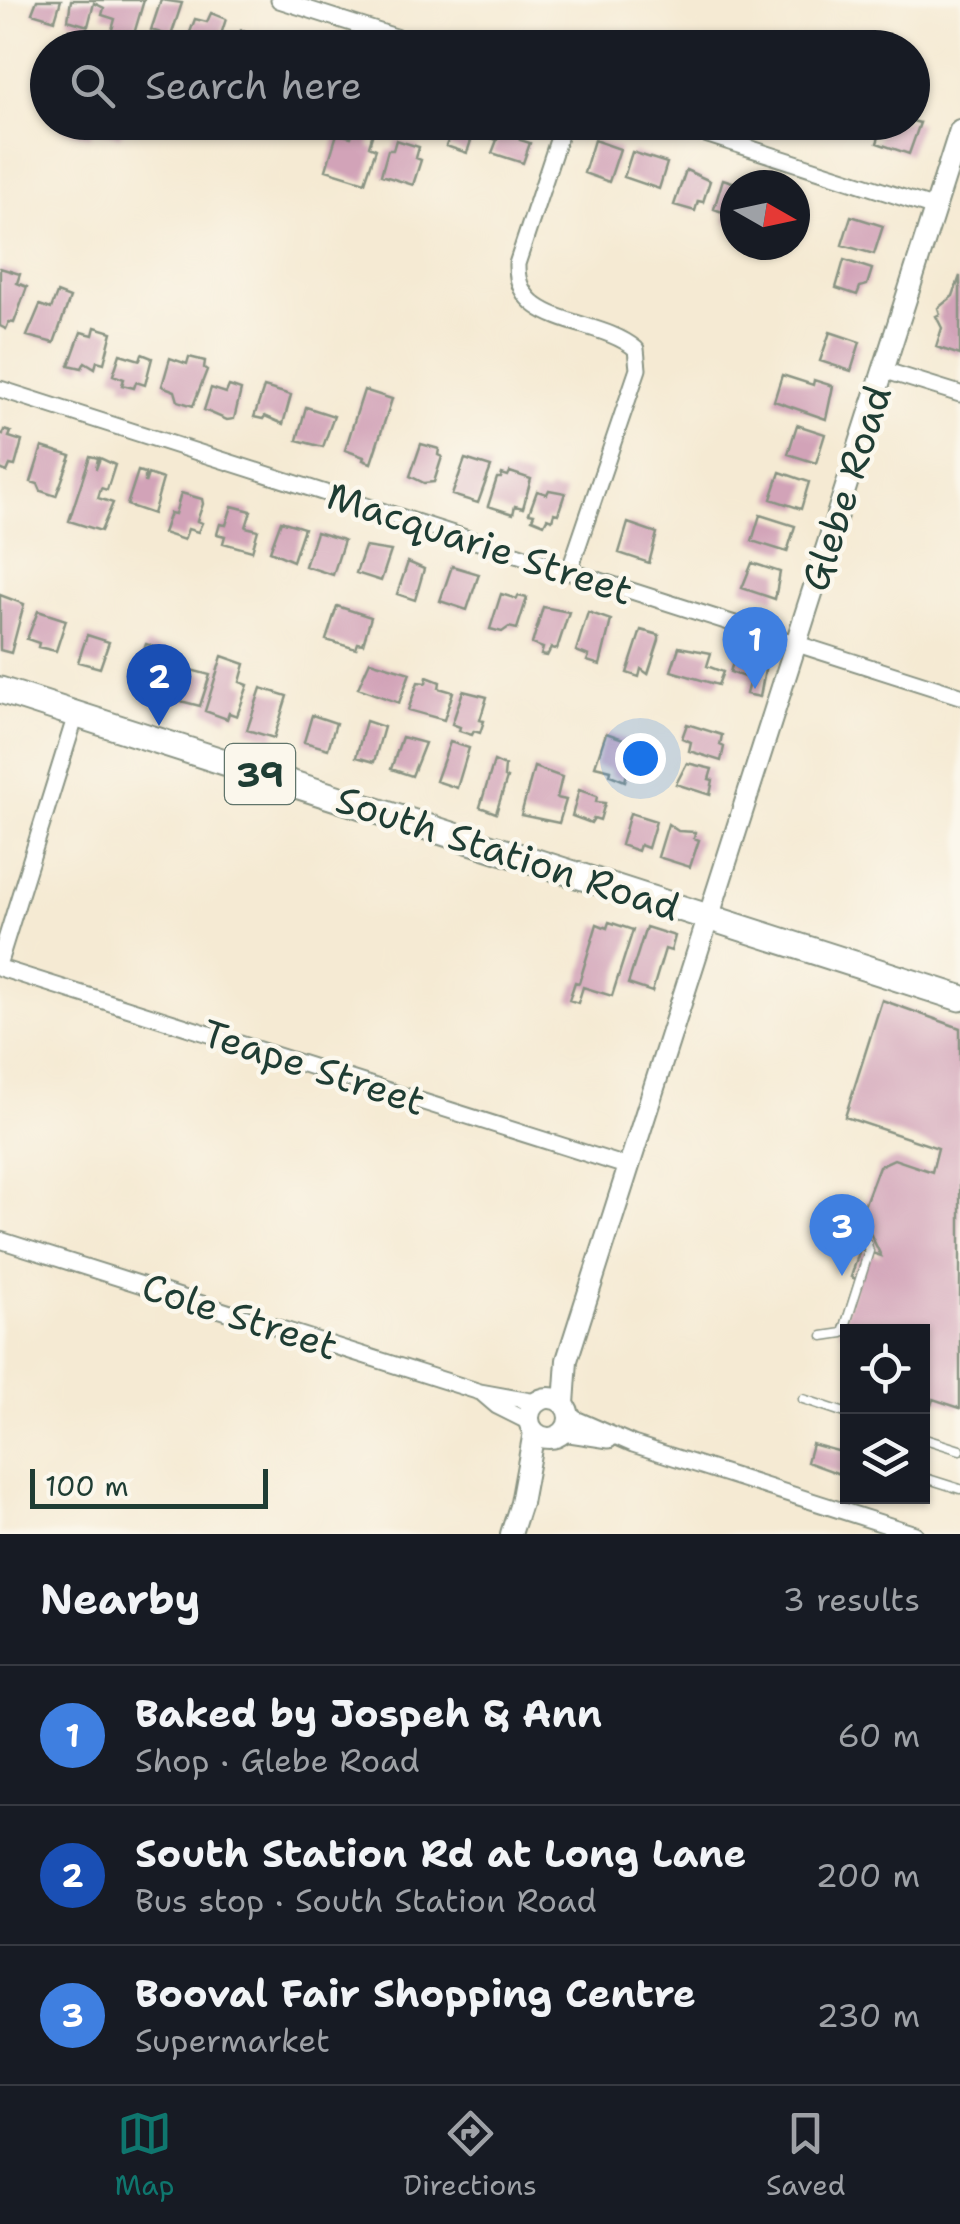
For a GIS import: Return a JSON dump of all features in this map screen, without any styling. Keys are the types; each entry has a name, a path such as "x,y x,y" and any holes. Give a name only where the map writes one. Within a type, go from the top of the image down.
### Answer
{"main road":[{"name":"South Station Road","path":"0,690 960,998"}],"street":[{"path":"279,0 373,30"},
{"name":"Glebe Road","path":"511,1534 960,130"},
{"path":"558,140 517,264 516,280 523,295 539,310 620,336 636,349 638,369 568,572"},
{"path":"724,140 936,208"},
{"path":"883,370 960,394"},
{"name":"Macquarie Street","path":"0,389 960,696"},
{"path":"0,959 76,715"},
{"name":"Teape Street","path":"0,968 629,1167"},
{"name":"Cole Street","path":"0,1240 480,1392 497,1406 549,1418 915,1534"}],"lane":[{"path":"823,1336 843,1333 868,1252 867,1244 856,1231"},
{"path":"803,1399 840,1411"},
{"path":"930,1441 960,1450"},
{"path":"930,1480 960,1489"}],"building":[{"path":"37,0 61,0 55,20 32,13"},
{"path":"71,0 144,0 135,30 112,30 115,19 102,15 104,8 94,3 88,26 68,20"},
{"path":"161,0 182,3 173,30 151,30"},
{"path":"211,13 226,19 222,30 191,30 195,19 207,22"},
{"path":"335,140 371,140 369,146 376,149 365,182 326,170"},
{"path":"396,140 419,147 416,158 421,160 413,185 381,175 388,150 393,150"},
{"path":"448,140 471,140 467,153 446,146"},
{"path":"497,140 530,143 523,163 492,153"},
{"path":"594,140 620,149 609,182 584,173"},
{"path":"878,140 914,140 909,154 877,143"},
{"path":"632,152 667,163 659,189 624,177"},
{"path":"686,170 710,181 703,202 698,201 695,211 674,205"},
{"path":"720,189 720,211 714,209"},
{"path":"851,216 883,226 874,254 842,245"},
{"path":"844,260 872,269 867,285 860,287 857,295 836,288"},
{"path":"0,268 20,274 17,283 27,287 14,323 9,322 6,329 0,326"},
{"path":"960,276 960,355 936,347 942,328 936,316 940,314 938,308 953,296"},
{"path":"57,293 70,298 54,343 27,336 40,305 51,309"},
{"path":"95,327 112,332 104,363 97,361 95,368 85,362 82,368 69,365 81,332 93,335"},
{"path":"830,332 860,342 851,371 820,361"},
{"path":"120,354 140,360 142,354 152,358 145,385 122,385 124,379 113,375"},
{"path":"189,357 205,361 207,370 193,406 178,401 175,391 162,386 170,358 187,364"},
{"path":"782,375 813,385 814,380 833,386 826,419 774,401"},
{"path":"229,386 241,390 234,419 204,410 211,388 226,393"},
{"path":"264,387 291,395 283,424 265,416 254,417"},
{"path":"364,390 392,399 371,463 345,450"},
{"path":"306,407 334,416 323,447 297,440"},
{"path":"797,425 825,434 816,463 788,454"},
{"path":"4,430 11,432 9,437 22,441 15,466 10,465 7,472 0,469 0,434"},
{"path":"421,444 439,449 438,455 442,457 434,482 424,483 410,476"},
{"path":"42,447 71,456 56,496 31,482"},
{"path":"90,456 98,458 96,469 100,458 115,465 107,490 101,488 98,498 113,503 101,531 69,521"},
{"path":"465,459 491,467 478,503 452,495"},
{"path":"138,471 145,473 145,483 148,474 163,479 153,514 127,505"},
{"path":"510,472 531,479 523,508 515,506 513,514 488,506 497,478"},
{"path":"780,472 809,482 801,509 771,499"},
{"path":"549,490 565,493 558,514 554,513 552,520 547,518 544,524 532,519 534,514 529,513 537,491 547,494"},
{"path":"181,493 202,499 203,504 198,532 188,529 184,540 163,533 170,513 175,514"},
{"path":"232,506 251,511 246,527 258,530 252,551 223,543 225,536 217,534 220,524 226,525"},
{"path":"760,515 795,526 787,552 752,541"},
{"path":"281,521 304,528 293,561 270,551"},
{"path":"628,523 657,533 649,563 619,553"},
{"path":"316,532 344,540 333,575 305,566"},
{"path":"365,547 391,551 381,581 356,573"},
{"path":"408,562 424,569 415,600 397,594"},
{"path":"752,563 780,572 775,599 742,588"},
{"path":"452,566 479,574 467,610 440,601"},
{"path":"501,594 527,598 517,629 490,629"},
{"path":"0,595 24,604 11,653 0,650"},
{"path":"337,606 371,617 363,644 358,643 356,649 326,640"},
{"path":"543,607 569,612 557,649 551,648 547,656 541,655 543,648 532,644"},
{"path":"38,611 66,620 56,651 38,647 39,643 27,639"},
{"path":"588,612 611,620 600,665 587,661 589,656 576,651"},
{"path":"641,630 659,635 659,640 648,674 641,669 639,677 627,673"},
{"path":"87,635 109,642 100,668 78,662"},
{"path":"146,644 180,655 169,688 134,678"},
{"path":"679,647 711,653 707,666 723,672 718,685 671,671"},
{"path":"737,650 767,659 760,697 746,694 750,679 730,672"},
{"path":"222,656 245,664 240,682 248,685 237,716 229,713 227,719 205,711"},
{"path":"370,661 410,673 399,703 358,688"},
{"path":"183,668 210,675 200,706 173,699"},
{"path":"427,677 440,682 439,688 453,692 444,720 408,710 418,682 426,683"},
{"path":"261,688 287,696 274,738 247,730"},
{"path":"463,691 487,697 480,733 459,731 460,727 452,724"},
{"path":"312,715 336,723 328,749 304,742"},
{"path":"366,721 384,727 374,762 356,757"},
{"path":"687,724 722,735 721,761 689,751 691,742 682,738"},
{"path":"606,733 635,743 625,781 610,775 611,770 595,766"},
{"path":"402,737 425,743 412,776 391,769"},
{"path":"450,742 469,748 457,788 436,781"},
{"path":"494,761 505,766 507,778 496,813 480,807"},
{"path":"687,763 712,769 710,795 676,784"},
{"path":"534,767 562,777 557,798 566,800 559,823 521,815"},
{"path":"579,790 597,796 596,802 605,803 600,820 594,818 591,823 572,816"},
{"path":"630,813 656,821 648,848 640,845 638,851 621,845"},
{"path":"668,824 678,831 695,832 694,838 699,840 690,867 658,857"},
{"path":"609,922 633,930 612,996 583,987 578,1003 569,1000 575,982 579,983 597,924 607,928"},
{"path":"646,927 675,936 671,951 665,949 652,992 628,984"},
{"path":"882,1000 960,1028 960,1408 933,1399 930,1408 930,1324 842,1324 856,1279 851,1277 860,1249 881,1256 861,1214 879,1166 894,1159 932,1172 938,1148 845,1117"},
{"path":"812,1444 840,1452 840,1474 807,1462"}],"place":[{"name":"Baked by Jospeh & Ann","path":"755,689"},
{"name":"South Station Rd at Long Lane","path":"159,726"},
{"name":"Booval Fair Shopping Centre","path":"842,1276"}]}
